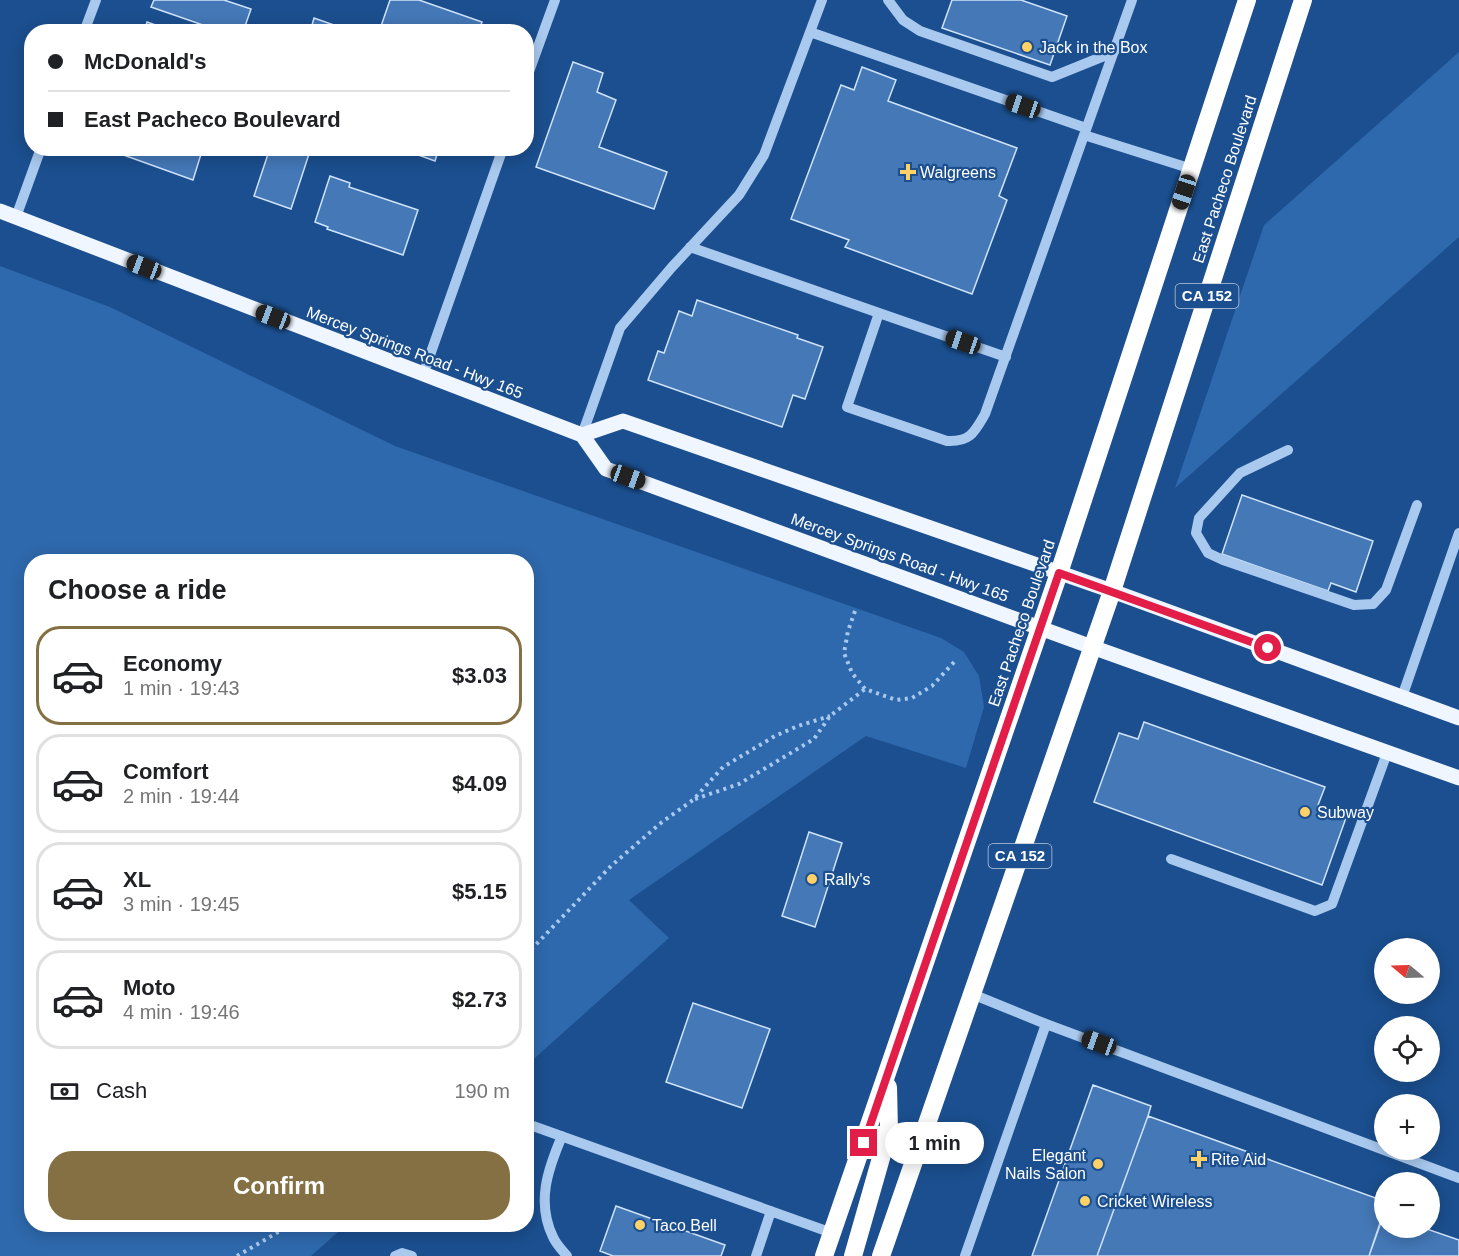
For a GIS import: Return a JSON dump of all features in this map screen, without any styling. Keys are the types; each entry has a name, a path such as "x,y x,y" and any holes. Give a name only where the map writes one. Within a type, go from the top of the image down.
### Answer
{"highway":[{"name":"East Pacheco Boulevard","path":"824,1256 888,1076 1059,573 1247,0"},
{"name":"East Pacheco Boulevard","path":"881,1256 1112,591 1303,0"},
{"path":"853,1256 889,1130 888,1076"}],"main road":[{"name":"Mercey Springs Road - Hwy 165","path":"0,211 582,435 606,469 1092,647 1459,778"},
{"path":"582,435 623,421 1112,591 1459,718"}],"street":[{"path":"87,24 96,0"},
{"path":"534,59 555,0"},
{"path":"582,435 620,328 690,247 739,195 764,155 822,0"},
{"path":"888,0 903,20 920,31 1053,77 1114,52"},
{"path":"879,313 847,407 947,441 961,442 974,433 985,414 1006,357 1132,0"},
{"path":"810,32 1192,169"},
{"path":"16,217 38,156"},
{"path":"423,375 500,156"},
{"path":"690,247 1006,357"},
{"path":"1288,450 1240,473 1199,518 1196,533 1208,553 1354,605 1372,604 1386,590 1417,505"},
{"path":"1402,697 1459,534"},
{"path":"1171,859 1315,911 1332,904 1387,753"},
{"path":"972,994 1046,1024 1459,1178"},
{"path":"964,1256 1046,1024"},
{"path":"534,1126 832,1233"},
{"path":"562,1136 545,1183 544,1208 553,1238 567,1256"},
{"path":"756,1256 771,1211"},
{"path":"395,1256 402,1253 412,1256"}],"path":[{"path":"855,610 844,653 852,673 865,689 896,700 912,699 932,686 957,659"},
{"path":"693,800 739,784 814,739 830,716 865,689"},
{"path":"534,947 636,843 693,800 723,767 775,736 830,716"},
{"path":"237,1256 278,1232"}],"shaded area":[{"path":"1459,52 1459,237 1175,488 1264,225"},
{"path":"0,266 110,307 395,446 941,638 964,652 979,676 984,707 966,768 866,736 629,900 669,938 534,1059 534,554 24,554 24,1232 338,1232 311,1256 0,1256"}],"building":[{"path":"154,0 224,0 251,9 246,24 200,24 151,7"},
{"path":"390,0 419,0 482,22 481,24 382,24"},
{"name":"Jack in the Box","path":"952,0 1021,0 1067,16 1050,65 942,28"},
{"path":"314,18 331,24 312,24"},
{"path":"573,62 603,73 597,92 616,100 599,147 667,172 654,209 536,167"},
{"name":"Walgreens","path":"862,67 896,80 888,101 1017,148 999,196 1007,200 972,294 845,247 849,240 791,219 841,85 854,90"},
{"path":"126,156 200,156 193,180"},
{"path":"267,156 308,156 291,209 254,196"},
{"path":"421,156 437,156 435,161"},
{"path":"330,176 350,183 349,187 418,210 403,255 327,229 328,227 315,222"},
{"path":"697,300 798,335 797,338 823,347 805,399 793,395 782,427 648,380 658,351 664,353 679,311 692,316"},
{"path":"1242,495 1373,541 1356,592 1331,583 1328,591 1222,554"},
{"path":"1144,722 1325,787 1318,805 1347,815 1322,885 1094,802 1119,733 1138,739"},
{"name":"Rally's","path":"809,832 842,843 815,927 782,916"},
{"path":"693,1003 770,1029 742,1108 666,1082"},
{"path":"1093,1085 1151,1106 1148,1116 1097,1256 1032,1256"},
{"name":"Rite Aid","path":"1148,1116 1374,1197 1375,1238 1369,1256 1097,1256"},
{"name":"Taco Bell","path":"616,1206 725,1245 721,1256 613,1256 600,1251"},
{"path":"1440,1234 1459,1240 1459,1256 1369,1256 1375,1238 1440,1238"}],"place":[{"name":"Jack in the Box","path":"1027,47"},
{"name":"Walgreens","path":"908,172"},
{"name":"Subway","path":"1305,812"},
{"name":"Rally's","path":"812,879"},
{"name":"Rite Aid","path":"1199,1159"},
{"name":"Elegant Nails Salon","path":"1098,1164"},
{"name":"Cricket Wireless","path":"1085,1201"},
{"name":"Taco Bell","path":"640,1225"}],"route":[{"path":"864,1143 1059,573 1268,648"}]}
